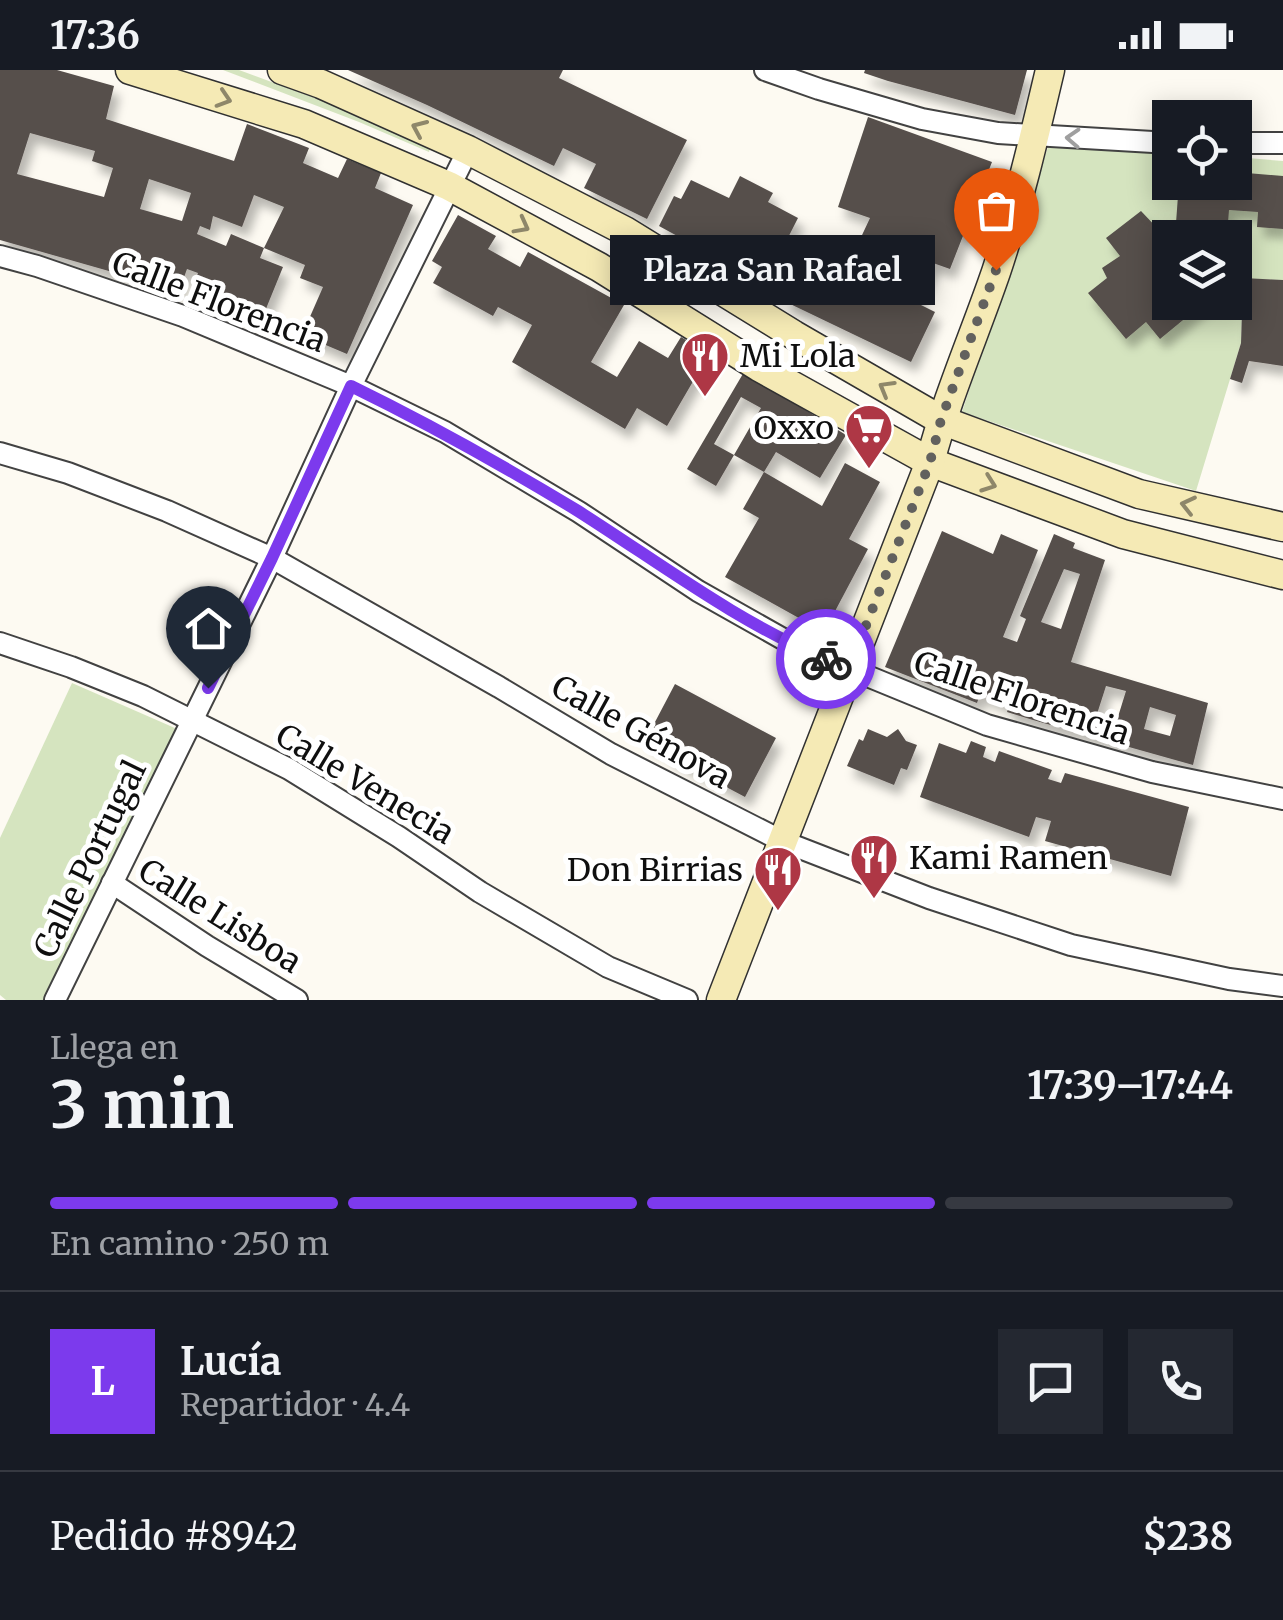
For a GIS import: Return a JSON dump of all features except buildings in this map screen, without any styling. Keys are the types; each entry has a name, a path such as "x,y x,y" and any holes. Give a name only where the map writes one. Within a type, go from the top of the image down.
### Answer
{"main road":[{"path":"282,70 468,150 625,231 941,420 1140,494 1283,527"},
{"path":"721,1000 930,462 941,420 996,270 1036,136 1050,70"},
{"path":"141,71 304,124 449,186 599,267 759,368 930,462 1123,534 1283,575"}],"street":[{"path":"765,70 922,119 998,133 1152,142"},
{"path":"1252,143 1283,144"},
{"name":"Calle Portugal","path":"54,1000 468,150"},
{"name":"Calle Florencia","path":"0,256 183,316 351,386 444,432 578,512 698,591 799,648 987,725 1152,772 1283,799"},
{"name":"Calle Génova","path":"0,454 101,485 272,558 611,754 782,841 929,898 1072,945 1230,979 1283,986"},
{"name":"Calle Venecia","path":"0,643 143,696 289,769 480,892 608,967 687,1000"},
{"name":"Calle Lisboa","path":"112,884 297,1000"}],"green space":[{"path":"223,70 239,70 361,115 431,146 429,152 359,122"},
{"path":"1049,144 1152,152 1152,200 1252,200 1252,158 1283,161 1283,280 1252,279 1252,220 1152,220 1152,320 1242,320 1241,343 1196,491 962,412"},
{"path":"72,683 184,732 50,1000 6,1000 0,995 0,838"}],"way so far":[{"path":"826,659 849,669 930,462 941,420 996,270"}],"place":[{"name":"Plaza San Rafael","path":"996,270"},
{"name":"Mi Lola","path":"705,398"},
{"name":"Oxxo","path":"869,470"},
{"name":"Kami Ramen","path":"874,900"},
{"name":"Don Birrias","path":"778,912"}],"route":[{"path":"208,688 351,386 444,432 578,512 698,591 826,659"}]}
